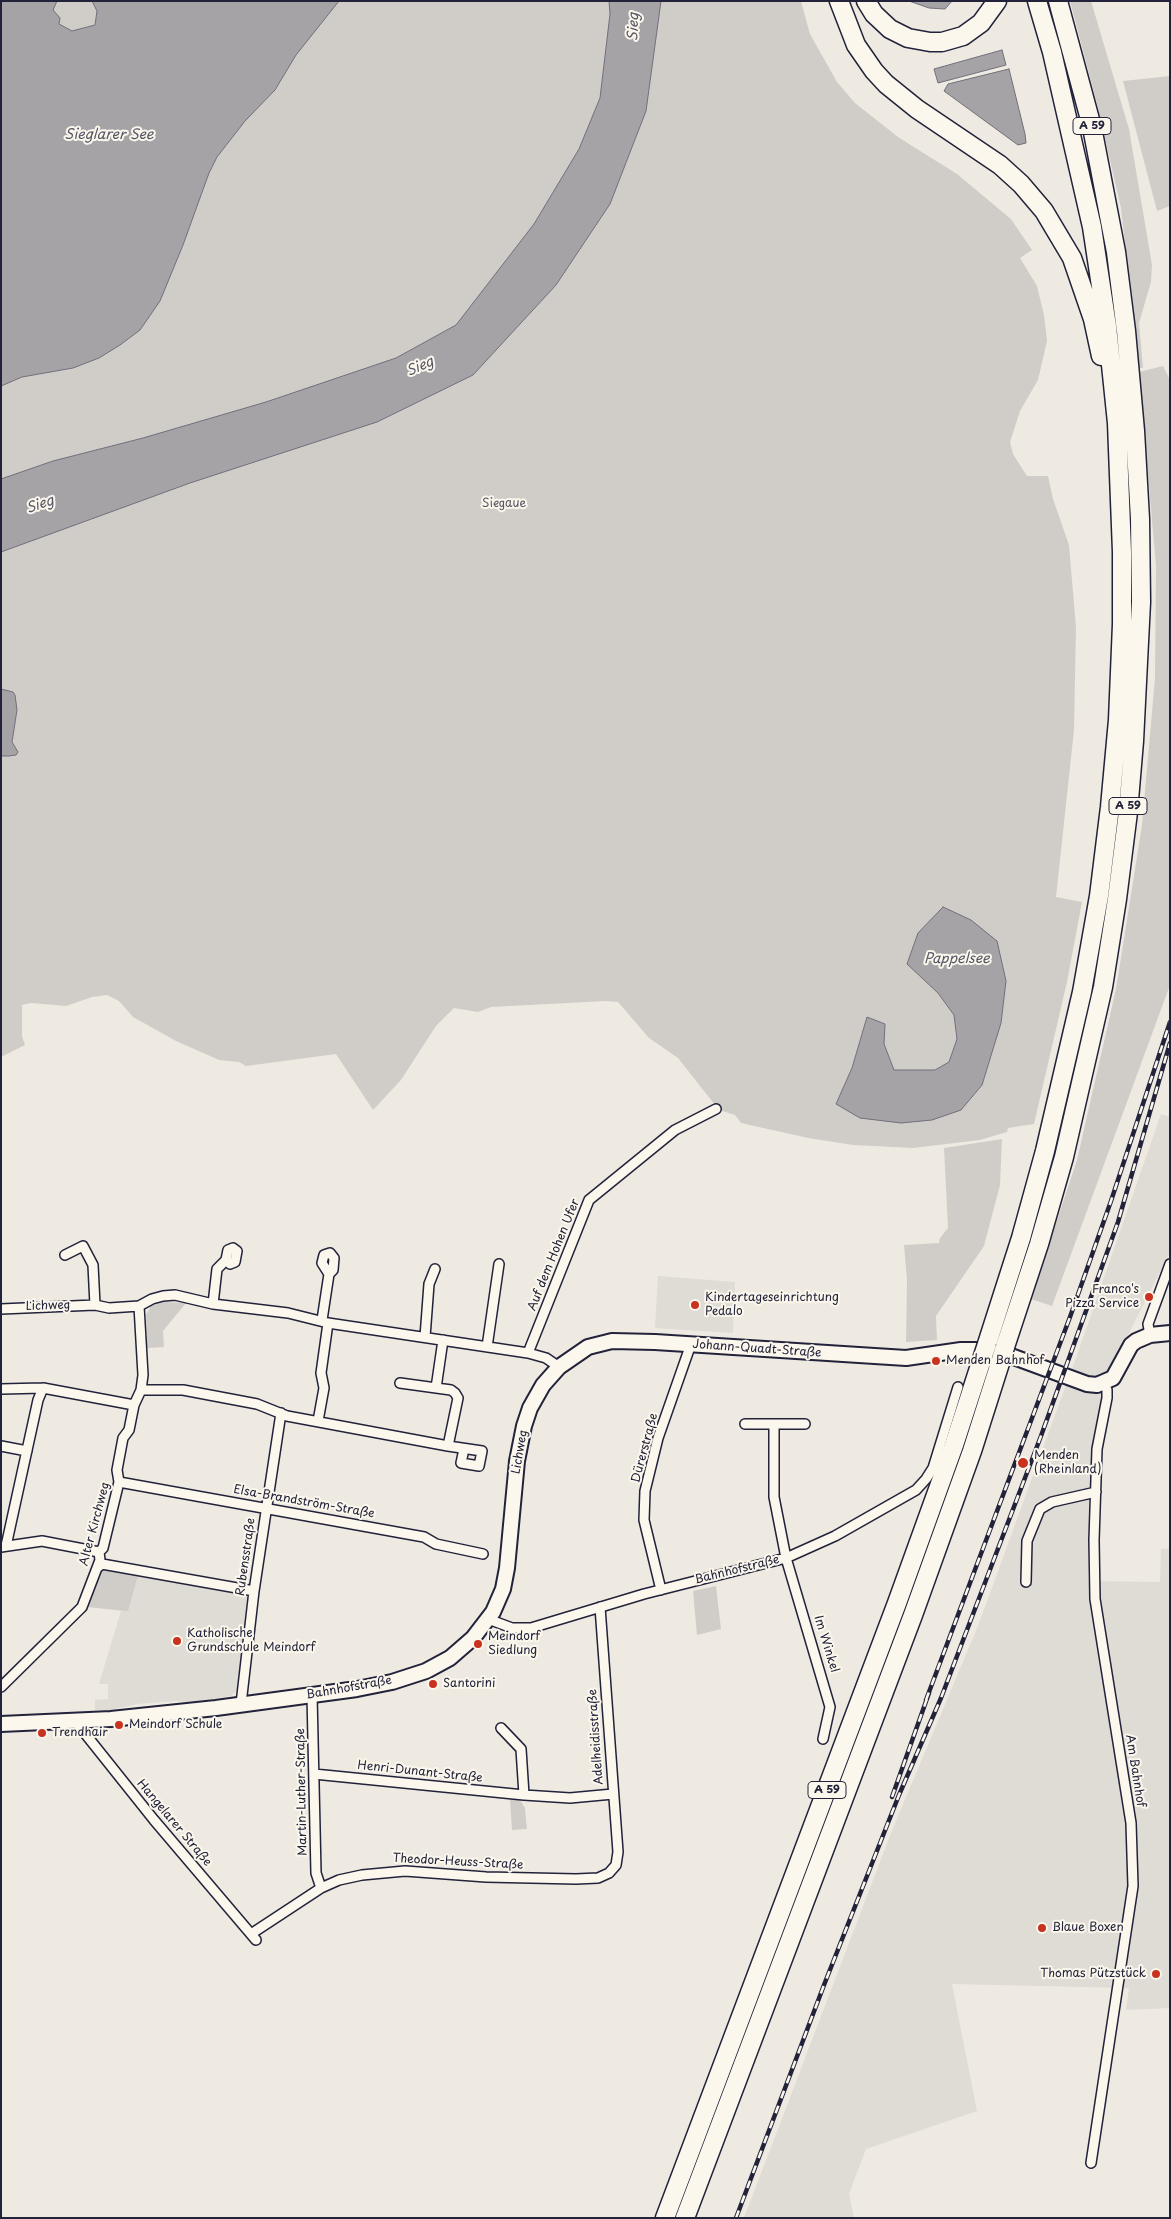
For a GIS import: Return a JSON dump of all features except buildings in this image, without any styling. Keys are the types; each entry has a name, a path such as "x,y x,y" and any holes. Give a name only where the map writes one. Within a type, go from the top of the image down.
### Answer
{"highway":[{"name":"A 59","path":"839,1 853,38 874,71 901,97 1000,164 1033,197 1062,238 1075,265 1093,319 1118,465"},
{"path":"866,1 874,14 890,29 908,38 942,42 963,36 981,23 997,1"},
{"name":"A 59","path":"665,2218 954,1444 1021,1238 1046,1151 1082,992 1100,896 1112,798 1119,693 1122,586 1114,382 1092,227 1052,52 1037,1"},
{"name":"A 59","path":"685,2218 913,1615 972,1451 1039,1244 1064,1157 1103,987 1118,899 1135,732 1141,602 1140,519 1135,431 1126,331 1116,252 1092,127 1058,1"}],"main road":[{"path":"1104,1383 1113,1378 1131,1346 1141,1338 1170,1333"},
{"name":"Johann-Quadt-Straße","path":"559,1367 588,1347 612,1340 906,1358 961,1350 1011,1356 1087,1384 1104,1383"},
{"name":"Lichweg","path":"488,1619 503,1589 507,1568 515,1479 524,1426 537,1395 559,1367"},
{"name":"Bahnhofstraße","path":"1,1724 75,1721 241,1704 392,1682 426,1671 457,1653 473,1638 488,1619"}],"street":[{"name":"Auf dem Hohen Ufer","path":"528,1353 589,1200 675,1130 716,1109"},
{"path":"65,1255 83,1246 93,1265 95,1305"},
{"path":"213,1304 217,1270 226,1260"},
{"path":"487,1347 499,1264"},
{"path":"1150,1335 1148,1324 1170,1264"},
{"path":"425,1337 429,1284 436,1269"},
{"path":"318,1421 324,1388 321,1373 329,1274"},
{"name":"Lichweg","path":"1,1308 95,1305 109,1308 139,1306 163,1296 175,1296 213,1304 288,1313 325,1322 528,1353 546,1358 559,1367"},
{"name":"Alter Kirchweg","path":"1,1687 82,1607 100,1560 98,1552 103,1548 119,1482 117,1470 123,1438 129,1430 134,1405 141,1390 143,1375 139,1306"},
{"path":"436,1388 443,1340"},
{"name":"Dürerstraße","path":"661,1590 644,1520 646,1491 658,1438 692,1344"},
{"path":"400,1383 451,1390 458,1398 448,1446"},
{"name":"Am Bahnhof","path":"1091,2163 1133,1886 1131,1823 1095,1599 1097,1449 1107,1398 1107,1390 1104,1383"},
{"name":"Bahnhofstraße","path":"488,1619 512,1628 531,1628 661,1590 786,1558 835,1536 916,1490 933,1468 958,1387"},
{"path":"1,1389 43,1388 134,1405"},
{"path":"43,1388 38,1400 3,1546 42,1541 98,1552"},
{"path":"141,1390 183,1390 257,1404 287,1416 464,1449"},
{"name":"Rubensstraße","path":"241,1704 254,1591 281,1413"},
{"path":"745,1424 805,1424"},
{"name":"Bahnhofstraße","path":"774,1424 774,1496 786,1558"},
{"path":"1,1446 27,1451"},
{"name":"Elsa-Brandström-Straße","path":"119,1482 424,1537 436,1544 483,1554"},
{"path":"1026,1582 1027,1540 1040,1509 1052,1502 1096,1492"},
{"name":"Im Winkel","path":"786,1558 830,1707 823,1739"},
{"path":"97,1568 102,1564 254,1591"},
{"name":"Adelheidisstraße","path":"600,1607 618,1852 616,1865"},
{"name":"Martin-Luther-Straße","path":"312,1695 316,1873 321,1888"},
{"name":"Hangelarer Straße","path":"75,1721 154,1820 254,1937"},
{"path":"501,1728 521,1750 524,1796"},
{"name":"Henri-Dunant-Straße","path":"314,1774 524,1796 570,1798 613,1794"},
{"name":"Theodor-Heuss-Straße","path":"254,1937 321,1888 339,1880 386,1871 443,1872 486,1877 598,1878 609,1873 616,1865"}],"shaded area":[{"path":"1161,1114 1170,1117 1170,1252 1113,1365 1094,1440 1089,1508 1088,1581 1160,1582 1161,1549 1170,1549 1170,2008 1126,2010 1129,1988 952,1984 977,2111 866,2149 849,2194 854,2218 744,2218 891,1833 978,1626 1077,1355"},
{"name":"Kindertageseinrichtung Pedalo","path":"658,1276 735,1282 733,1333 655,1328"},
{"name":"Katholische Grundschule Meindorf","path":"105,1569 247,1596 237,1690 231,1696 191,1702 176,1701 137,1704 111,1710 95,1710 95,1700 108,1699 108,1684 99,1684 121,1611 88,1607"}],"green space":[{"name":"Siegaue","path":"1,1 801,1 810,34 837,82 855,103 898,137 957,174 1011,219 1032,250 1020,258 1037,286 1044,315 1047,341 1038,380 1020,411 1010,442 1013,454 1027,476 1048,476 1053,499 1069,545 1076,627 1074,730 1056,897 1082,902 1067,982 1034,1124 1008,1128 1007,1132 980,1140 913,1148 853,1145 808,1138 741,1123 735,1115 719,1110 678,1058 649,1038 618,1002 606,1001 491,1007 478,1012 454,1008 436,1026 401,1080 373,1110 336,1054 246,1066 239,1062 219,1060 176,1041 133,1017 119,1001 107,995 92,997 66,1006 31,1003 22,1005 22,1036 25,1045 1,1057"},
{"path":"1070,1 1091,1 1129,129 1152,265 1151,282 1139,323 1143,368 1139,368 1121,208 1098,108"},
{"path":"1170,76 1170,206 1157,211 1123,81"},
{"path":"1163,366 1170,380 1170,985 1052,1306 1031,1299 1077,1160 1116,989 1142,825 1155,678 1156,566 1139,372"},
{"path":"1002,1139 1000,1185 984,1246 936,1316 937,1340 906,1342 907,1280 904,1245 939,1243 940,1238 948,1228 944,1148"},
{"path":"164,1302 186,1303 163,1331 164,1347 147,1348 146,1315 151,1306"},
{"path":"105,1569 138,1575 128,1611 88,1607 98,1572"},
{"path":"716,1586 721,1629 697,1635 693,1591"},
{"path":"510,1799 520,1800 525,1808 527,1829 512,1830"}],"water":[{"name":"Sieglarer See","path":"1,1 57,1 53,10 60,18 59,24 72,31 95,25 97,11 92,1 339,1 296,55 275,90 245,121 217,157 209,173 160,301 140,330 99,358 73,368 22,377 1,386"},
{"name":"Sieg","path":"609,1 661,1 646,111 610,204 556,285 473,375 377,422 190,483 1,552 1,479 53,461 143,438 266,402 396,358 456,325 534,224 579,149 600,98 610,14"},
{"path":"909,1 952,1 945,9 929,8"},
{"path":"1002,50 1006,65 938,83 934,69"},
{"path":"1009,69 1025,134 1026,143 1018,145 944,91 948,84"},
{"path":"1,689 13,692 15,695 17,710 12,742 18,752 16,755 1,756"},
{"name":"Pappelsee","path":"943,907 971,920 997,941 1006,981 1001,1023 982,1085 961,1110 932,1120 901,1123 860,1118 836,1104 852,1068 867,1017 885,1024 884,1044 894,1070 935,1070 949,1062 957,1039 954,1015 938,993 907,964 918,933"}],"railway":[{"path":"926,1700 1070,1317 1111,1201 1170,1022"},
{"path":"736,2218 824,1985 899,1795 941,1698 1041,1436 1118,1222 1170,1043"},
{"path":"892,1797 929,1693"}],"place":[{"name":"Franco's Pizza Service","path":"1149,1297"},
{"name":"Kindertageseinrichtung Pedalo","path":"695,1305"},
{"name":"Menden Bahnhof","path":"936,1361"},
{"name":"Menden (Rheinland)","path":"1023,1463"},
{"name":"Katholische Grundschule Meindorf","path":"177,1641"},
{"name":"Meindorf Siedlung","path":"478,1644"},
{"name":"Santorini","path":"433,1684"},
{"name":"Meindorf Schule","path":"119,1725"},
{"name":"Trendhair","path":"42,1733"},
{"name":"Blaue Boxen","path":"1042,1928"},
{"name":"Thomas Pützstück","path":"1156,1974"}]}
